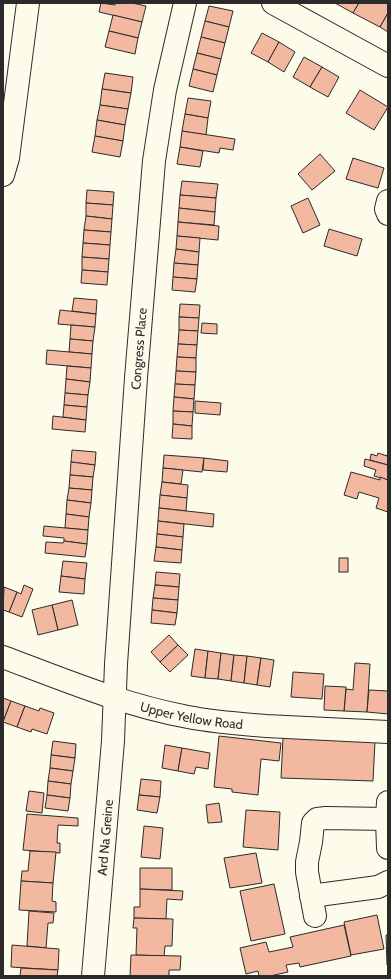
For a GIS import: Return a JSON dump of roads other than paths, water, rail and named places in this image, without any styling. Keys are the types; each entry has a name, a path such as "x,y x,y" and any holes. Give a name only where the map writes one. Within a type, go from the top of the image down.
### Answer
{"street":[{"path":"3,175 8,158 28,3"},
{"name":"Congress Place","path":"114,698 136,386 154,161 165,90 185,3"},
{"path":"273,3 388,66"},
{"path":"388,201 386,209 388,214"},
{"name":"Upper Yellow Road","path":"3,657 114,698 163,712 211,721 295,728 388,732"},
{"name":"Ard Na Greine","path":"93,976 113,741 114,698"},
{"path":"388,848 387,810 319,818 314,821 312,827 307,868 313,906 378,887 388,882"}]}
